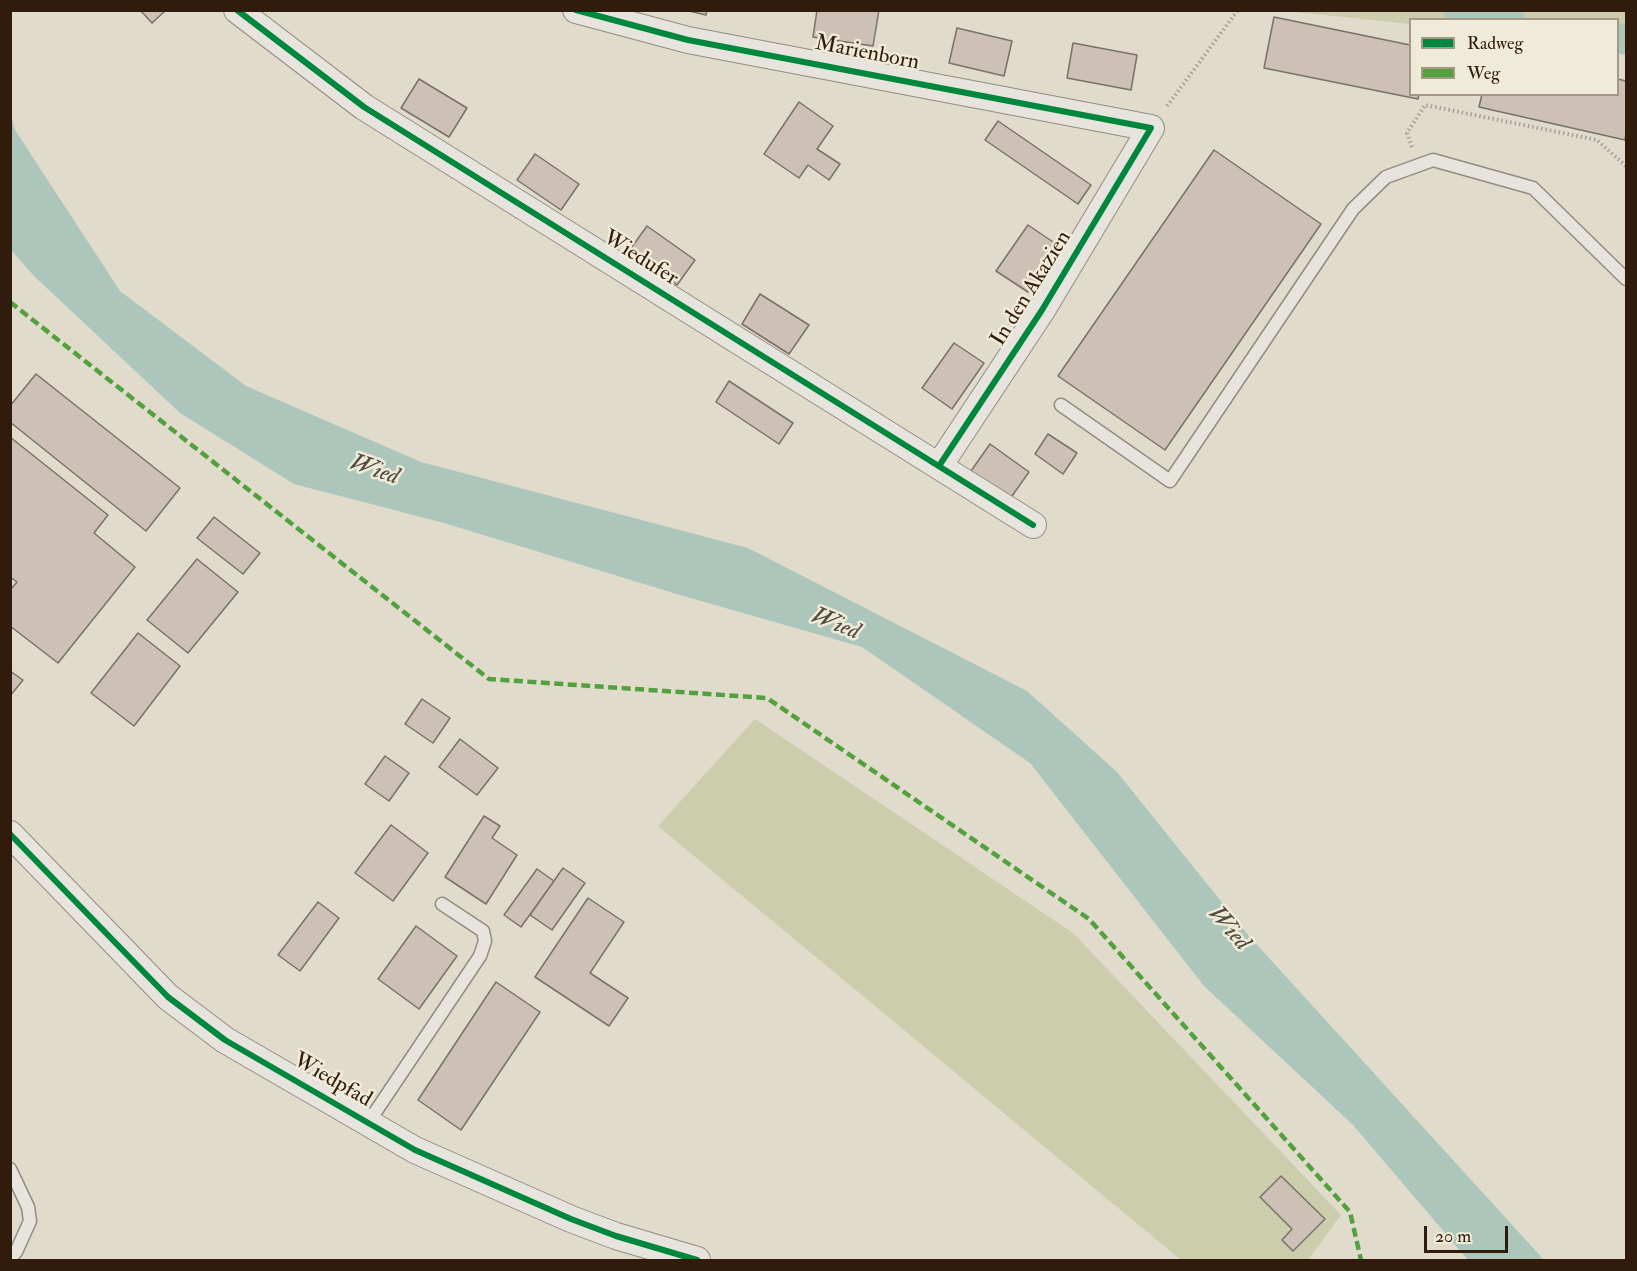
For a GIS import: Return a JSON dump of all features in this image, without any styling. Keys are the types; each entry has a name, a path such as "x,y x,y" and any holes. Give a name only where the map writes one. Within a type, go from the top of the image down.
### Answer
{"street":[{"name":"Wiedufer","path":"237,10 364,107 1033,525"},
{"name":"Marienborn","path":"576,10 688,40 1151,128"},
{"name":"In den Akazien","path":"939,466 1042,310 1151,128"},
{"name":"Wiedpfad","path":"10,834 168,997 225,1040 416,1150 571,1219 616,1236 697,1260"}],"lane":[{"path":"1060,405 1170,481 1353,209 1386,177 1433,160 1533,188 1626,279"},
{"path":"368,1123 480,956 485,941 483,931 442,904"},
{"path":"10,1169 28,1207 30,1221 16,1252 10,1258"}],"path":[{"path":"1151,128 1238,10"},
{"path":"1419,165 1407,134 1425,105 1597,140 1626,166"}],"shaded area":[{"path":"1285,11 1626,11 1626,49 1619,48 1619,18 1409,18 1409,24"},
{"path":"755,719 1073,933 1341,1215 1308,1260 1181,1260 658,826"}],"water":[{"name":"Wied","path":"11,116 15,130 120,291 246,386 421,462 748,548 1027,691 1117,772 1249,936 1544,1260 1468,1260 1353,1125 1204,986 1030,763 862,647 680,595 444,523 294,484 180,413 35,277 11,250"}],"building":[{"path":"140,10 166,10 152,23"},
{"path":"685,10 707,10 706,15"},
{"path":"817,10 879,10 873,46 813,37"},
{"path":"1274,17 1409,45 1409,96 1419,96 1418,99 1264,68"},
{"path":"957,28 1012,41 1004,76 949,63"},
{"path":"1073,43 1137,55 1131,90 1067,78"},
{"path":"419,79 467,108 449,137 401,108"},
{"path":"1619,79 1626,81 1625,140 1479,107 1482,96 1619,96"},
{"path":"799,102 833,126 817,149 840,164 829,180 808,165 799,178 764,154"},
{"path":"998,121 1091,185 1078,204 985,140"},
{"path":"1214,150 1321,224 1165,450 1058,376"},
{"path":"535,154 579,184 561,210 517,180"},
{"path":"1028,225 1059,246 1028,292 996,271"},
{"path":"647,226 695,260 677,285 629,251"},
{"path":"760,294 809,325 789,354 742,324"},
{"path":"954,343 984,363 952,409 922,388"},
{"path":"36,374 180,488 146,531 10,422 10,406"},
{"path":"729,381 793,423 779,444 716,402"},
{"path":"1048,434 1077,453 1063,474 1035,454"},
{"path":"10,437 108,515 94,533 135,567 58,663 10,626 10,590 17,582 10,577"},
{"path":"990,444 1029,472 1005,506 966,478"},
{"path":"214,517 260,553 243,574 197,538"},
{"path":"197,559 238,592 188,653 147,620"},
{"path":"138,633 180,666 134,726 91,693"},
{"path":"10,671 23,680 10,696"},
{"path":"422,699 450,718 433,743 405,724"},
{"path":"460,739 498,768 477,795 439,767"},
{"path":"385,756 409,773 389,801 365,784"},
{"path":"484,816 500,826 492,838 517,855 486,904 445,877"},
{"path":"391,825 428,853 393,901 355,873"},
{"path":"563,868 585,883 552,930 530,915"},
{"path":"537,869 554,881 521,927 504,915"},
{"path":"588,898 624,922 590,973 628,998 609,1026 535,977"},
{"path":"318,902 339,918 300,971 278,955"},
{"path":"416,926 457,956 419,1009 378,979"},
{"path":"496,982 540,1012 461,1130 418,1100"},
{"path":"1281,1176 1325,1219 1293,1251 1282,1240 1292,1229 1260,1197"}],"waterway":[{"path":"1458,10 1500,18"},
{"path":"1619,38 1626,40"}],"marked path":[{"path":"10,302 489,679 767,698 1089,919 1350,1212 1361,1260"}],"cycle path":[{"path":"237,10 364,107 1033,525"},
{"path":"576,10 688,40 1151,128 1042,310 939,466"},
{"path":"10,834 168,997 225,1040 415,1150 571,1219 616,1236 697,1260"}]}
